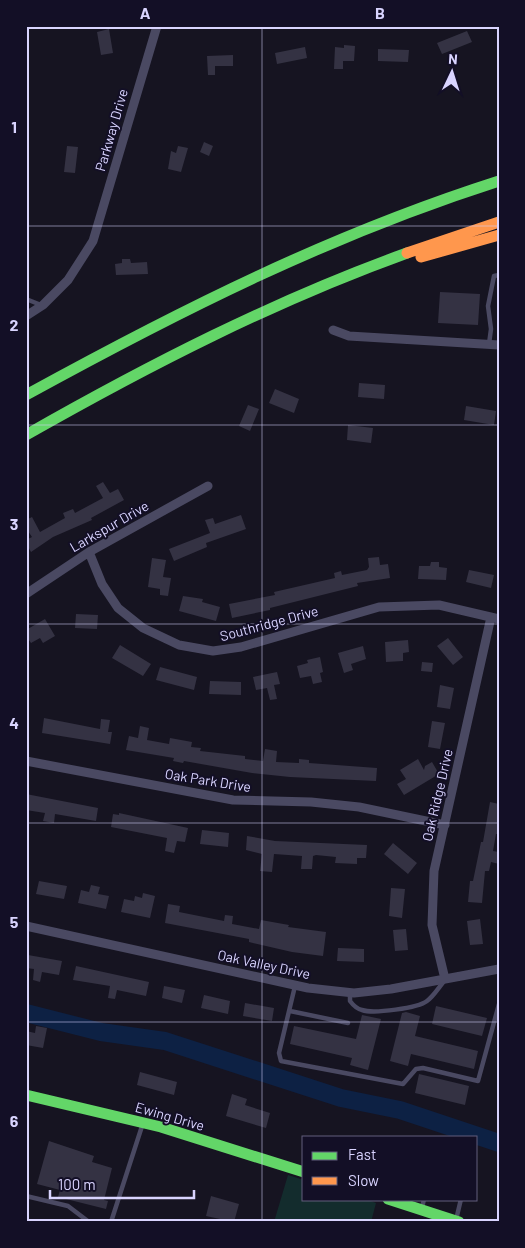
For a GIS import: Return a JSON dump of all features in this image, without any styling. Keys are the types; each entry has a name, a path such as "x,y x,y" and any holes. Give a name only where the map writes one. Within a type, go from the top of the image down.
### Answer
{"main road":[{"path":"26,395 110,348 241,282 407,210 499,180"},
{"path":"26,435 111,387 221,330 322,284 442,239 499,222"},
{"path":"322,284 499,236"},
{"name":"Ewing Drive","path":"26,1095 143,1123 302,1171"},
{"path":"395,1200 423,1204 457,1221"}],"street":[{"name":"Parkway Drive","path":"26,316 42,305 68,280 93,242 156,26"},
{"path":"333,330 349,336 499,345"},
{"name":"Larkspur Drive","path":"26,594 89,552 208,486"},
{"name":"Southridge Drive","path":"89,552 102,584 118,608 137,623 179,645 213,652 241,647 379,607 439,605 495,618"},
{"name":"Oak Ridge Drive","path":"445,979 432,925 434,871 495,618"},
{"name":"Oak Park Drive","path":"26,761 233,800 311,802 359,807 445,825"},
{"name":"Oak Valley Drive","path":"26,926 296,986 350,992 391,989 499,969"}],"lane":[{"path":"488,345 491,328 488,306 494,276 499,274"},
{"path":"26,299 42,305"},
{"path":"350,992 350,1001 354,1006 363,1010 376,1011 420,1005 428,1001 445,979"},
{"path":"296,986 279,1053 281,1061 403,1084 416,1069 423,1068 478,1081 499,1004"},
{"path":"290,1010 348,1023"},
{"path":"111,1222 143,1123"},
{"path":"26,1196 68,1206 90,1222"},
{"path":"457,1221 461,1200"}],"green space":[{"path":"288,1175 302,1179 302,1200 368,1200 376,1203 371,1222 274,1222"}],"building":[{"path":"109,29 113,53 101,55 97,32"},
{"path":"467,31 472,42 442,54 437,43"},
{"path":"344,45 355,46 354,61 343,61 343,69 334,69 335,47 344,48"},
{"path":"305,47 307,58 277,64 275,53"},
{"path":"378,49 409,50 408,62 378,61"},
{"path":"233,55 233,66 215,66 215,75 208,75 207,56"},
{"path":"204,142 213,146 209,156 200,152"},
{"path":"67,146 78,147 75,173 64,172"},
{"path":"178,146 188,148 181,172 168,169 171,151 176,153"},
{"path":"122,259 130,259 131,263 147,262 148,274 116,275 115,264 122,263"},
{"path":"440,292 480,294 478,325 438,323"},
{"path":"359,383 385,385 384,399 358,397"},
{"path":"275,389 299,399 294,413 269,403"},
{"path":"248,405 259,409 250,431 239,426"},
{"path":"466,406 496,411 494,425 464,420"},
{"path":"348,425 373,428 371,443 347,440"},
{"path":"103,482 110,493 118,489 124,500 91,518 92,520 53,537 31,552 26,543 26,540 32,537 26,528 26,520 32,517 40,532 65,518 63,513 73,509 75,513 103,498 96,486"},
{"path":"241,515 246,529 206,543 207,547 174,561 169,549 210,533 205,520 213,518 215,524"},
{"path":"379,557 380,565 388,564 390,578 357,583 358,586 270,608 270,610 232,618 229,604 275,595 274,592 335,578 334,573 341,571 342,575 367,570 369,567 368,558"},
{"path":"152,558 166,560 163,577 171,578 168,596 160,595 160,589 148,587"},
{"path":"431,562 439,562 439,567 447,568 446,580 418,579 419,566 430,566"},
{"path":"469,570 494,575 491,588 466,582"},
{"path":"183,596 203,599 202,602 220,607 216,621 179,611"},
{"path":"76,614 98,615 97,629 75,628"},
{"path":"45,619 55,636 43,643 40,638 31,643 26,636 26,630"},
{"path":"448,638 463,657 453,665 437,646"},
{"path":"408,640 409,652 403,653 403,661 386,662 385,642"},
{"path":"120,645 151,664 143,676 112,658"},
{"path":"363,646 366,659 351,664 353,670 344,673 338,653"},
{"path":"320,657 323,672 320,673 322,682 313,684 311,676 300,678 297,666 308,663 307,660"},
{"path":"422,662 433,663 432,672 421,671"},
{"path":"160,667 197,677 194,690 156,680"},
{"path":"277,672 280,684 274,685 277,699 270,700 267,688 256,690 253,677"},
{"path":"210,681 241,682 241,695 209,694"},
{"path":"440,685 454,688 450,709 437,707"},
{"path":"44,718 100,729 101,719 110,720 108,732 112,732 110,744 42,733"},
{"path":"432,721 445,723 440,749 428,747"},
{"path":"140,726 149,728 147,740 169,744 170,738 192,742 191,747 201,748 200,751 245,756 245,759 263,761 265,749 277,751 276,762 299,763 299,759 309,760 309,763 377,768 376,781 290,777 252,773 184,761 183,763 173,761 174,758 126,750 129,736 138,738"},
{"path":"418,759 424,770 425,766 432,762 439,774 404,795 397,784 406,779 400,770"},
{"path":"26,794 98,808 96,821 55,814 54,823 43,821 45,813 26,810"},
{"path":"490,802 499,804 499,834 496,834 493,851 499,852 499,864 491,862 489,871 485,871 482,903 468,902 470,881 473,881 481,842 483,842"},
{"path":"119,813 188,828 185,842 177,841 174,853 165,851 167,838 111,827 113,814 119,815"},
{"path":"202,830 229,833 228,847 200,844"},
{"path":"247,836 275,841 367,845 366,858 357,858 357,864 335,863 336,857 316,855 313,856 312,869 301,869 302,856 274,854 272,872 260,871 262,854 246,850"},
{"path":"393,843 417,863 408,874 384,854"},
{"path":"39,881 67,886 64,899 36,894"},
{"path":"91,885 100,887 98,894 109,896 106,909 78,903 81,890 89,892"},
{"path":"391,888 405,889 402,918 389,916"},
{"path":"143,893 155,896 150,918 121,912 124,899 134,901 135,896 142,898"},
{"path":"168,904 180,906 179,912 224,921 225,915 233,916 232,924 259,929 261,920 289,925 288,927 326,932 323,956 292,952 249,942 249,939 165,923"},
{"path":"480,919 483,944 470,945 467,921"},
{"path":"406,929 408,950 395,951 393,930"},
{"path":"338,948 364,949 364,962 337,961"},
{"path":"28,955 62,961 59,975 42,972 40,982 33,980 34,969 26,968"},
{"path":"76,966 149,982 146,996 117,990 115,999 108,998 110,986 73,980"},
{"path":"164,986 185,990 182,1003 162,998"},
{"path":"204,995 230,1001 228,1014 201,1008"},
{"path":"245,1003 274,1008 272,1021 243,1016"},
{"path":"436,1006 487,1018 482,1036 432,1024"},
{"path":"406,1012 420,1016 415,1036 478,1051 474,1069 411,1054 408,1066 390,1061 402,1013"},
{"path":"362,1015 381,1019 368,1070 350,1065 352,1058 290,1044 294,1026 356,1039"},
{"path":"36,1026 47,1028 43,1048 26,1045 26,1031 35,1033"},
{"path":"140,1072 177,1082 174,1095 137,1085"},
{"path":"419,1074 469,1086 465,1105 415,1093"},
{"path":"232,1094 247,1099 245,1105 270,1113 266,1128 226,1116"},
{"path":"49,1141 94,1156 92,1162 112,1168 104,1200 108,1201 106,1209 58,1197 60,1190 37,1184"},
{"path":"211,1196 239,1204 234,1222 206,1216"}],"waterway":[{"path":"26,1013 101,1032 165,1041 341,1098 400,1110 499,1143"}],"traffic: fast":[{"path":"26,395 142,333 257,276 376,225 499,181"},
{"path":"26,435 166,359 260,313 407,253"},
{"path":"26,1095 161,1127 302,1171"},
{"path":"391,1200 459,1222"}],"traffic: slow":[{"path":"407,253 499,222"},
{"path":"421,257 499,235"}]}
